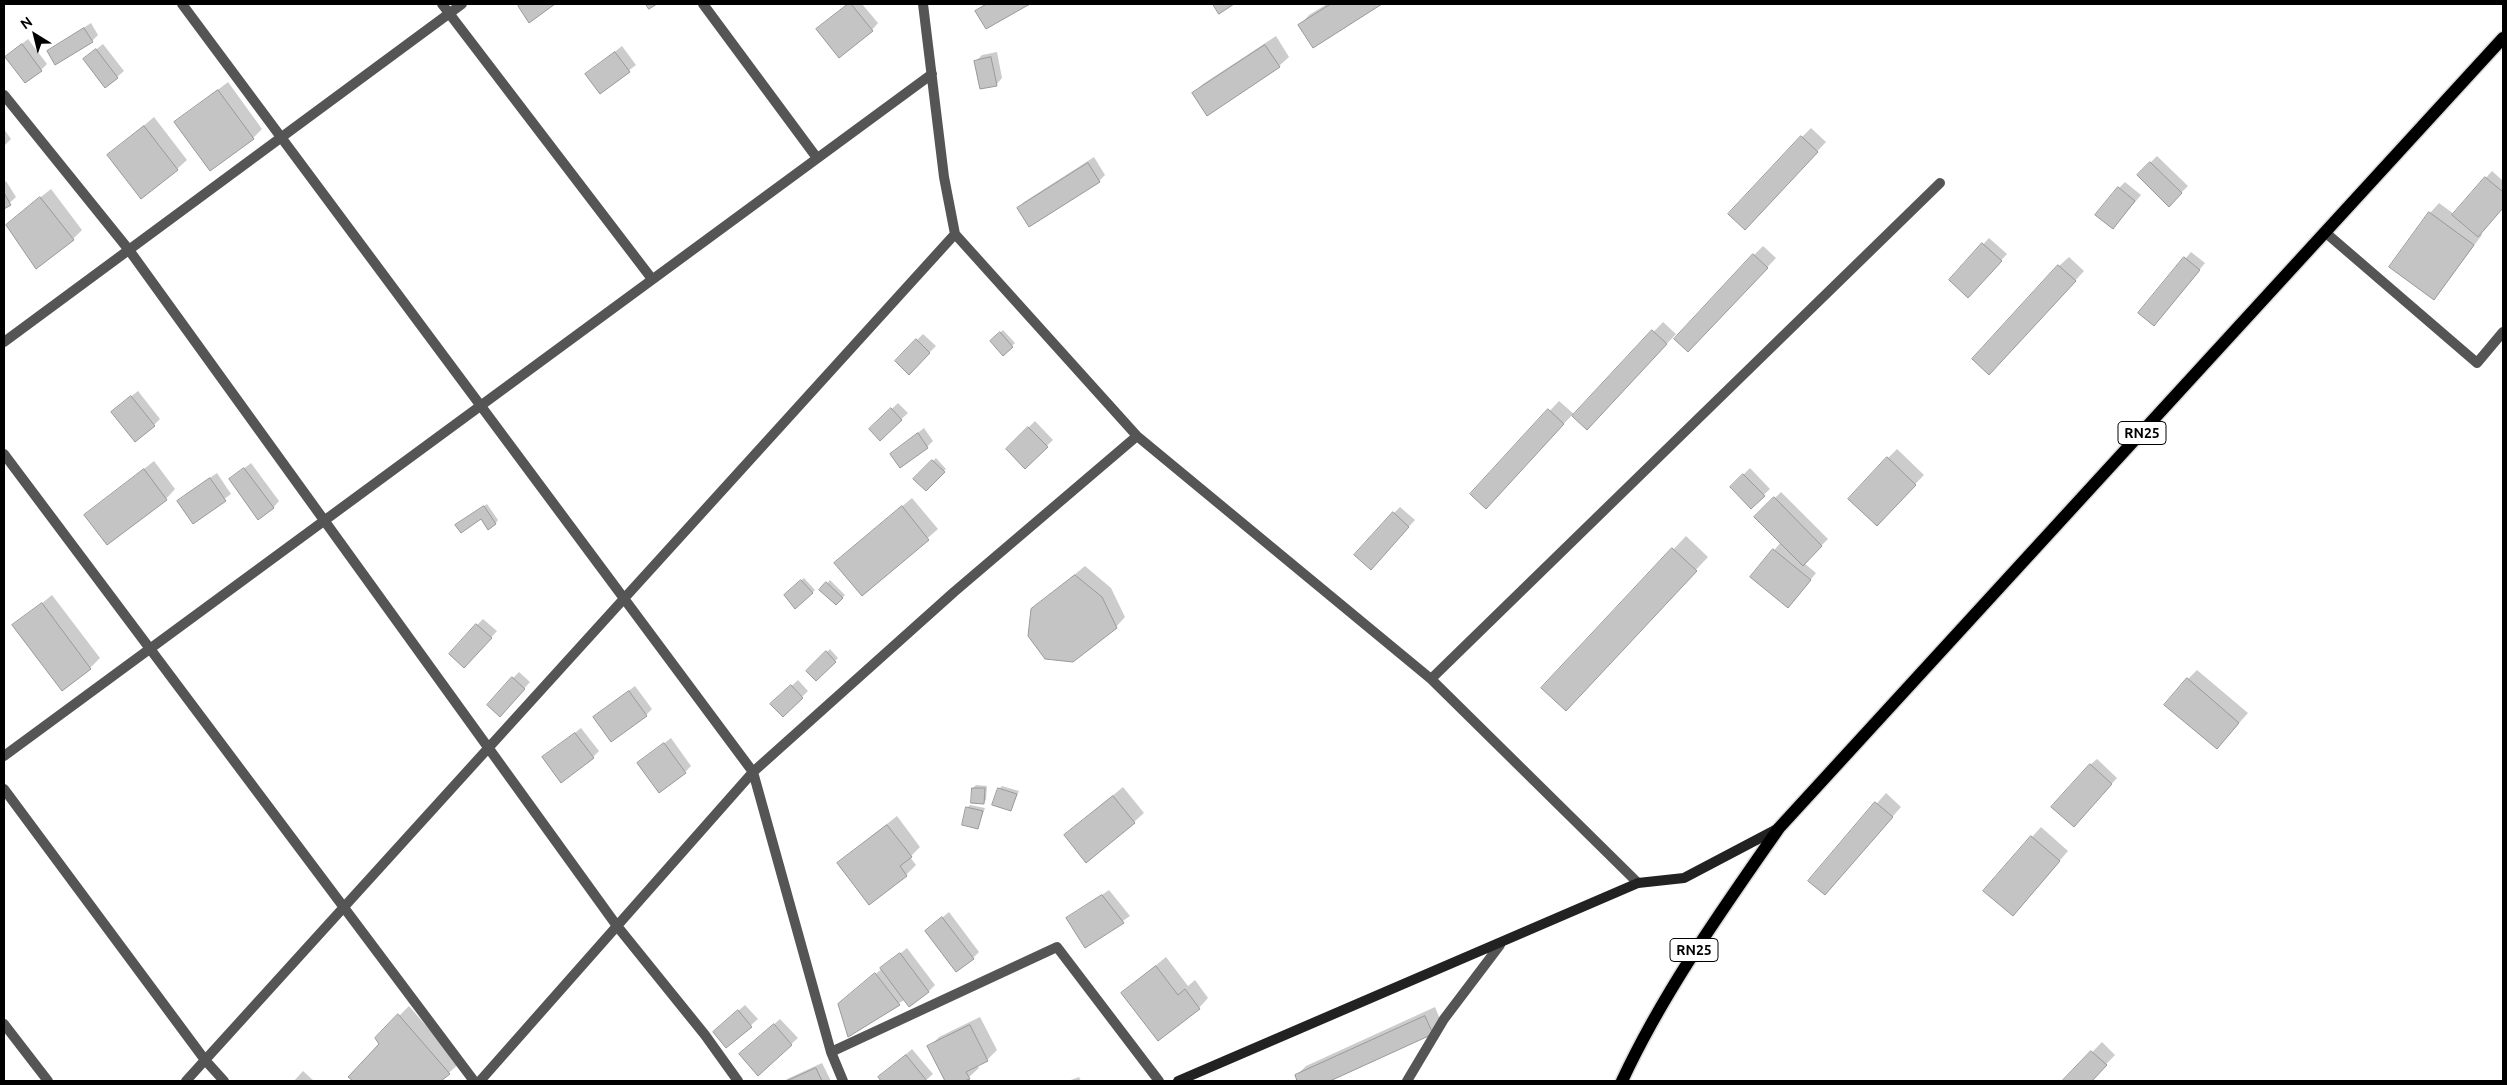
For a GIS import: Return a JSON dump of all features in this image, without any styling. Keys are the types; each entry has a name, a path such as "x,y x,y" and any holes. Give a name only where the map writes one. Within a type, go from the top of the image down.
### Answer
{"main road":[{"name":"RN25","path":"1622,1081 1636,1051 1693,950 1779,828 2503,38"},
{"path":"1178,1081 1638,883 1684,878 1779,828"}],"street":[{"path":"182,4 753,772 831,1052 843,1081"},
{"path":"442,4 652,280"},
{"path":"4,342 462,4"},
{"path":"703,4 817,158"},
{"path":"923,4 944,177 955,234 1137,436 1431,680 1638,883"},
{"path":"4,756 932,74"},
{"path":"4,95 129,250 617,926 705,1035 738,1081"},
{"path":"1431,680 1940,183"},
{"path":"2326,233 2477,363 2503,332"},
{"path":"186,1081 955,234"},
{"path":"480,1081 753,772 954,592 1137,436"},
{"path":"4,454 474,1081"},
{"path":"4,789 205,1060 224,1081"},
{"path":"1407,1081 1444,1019 1500,944"},
{"path":"831,1052 1057,947 1160,1081"},
{"path":"4,1024 48,1081"}],"building":[{"path":"521,4 555,4 529,23 518,6"},
{"path":"646,4 657,4 649,9"},
{"path":"848,4 851,4 873,31 839,58 816,29"},
{"path":"987,4 1030,4 986,29 975,11"},
{"path":"1213,4 1234,4 1219,14"},
{"path":"1331,4 1382,4 1313,48 1298,25"},
{"path":"84,28 93,42 55,65 47,51"},
{"path":"22,44 42,71 25,83 5,57"},
{"path":"1265,45 1280,67 1207,116 1192,93"},
{"path":"96,49 118,78 105,88 83,59"},
{"path":"615,52 630,72 600,94 585,74"},
{"path":"991,57 997,86 980,89 974,61"},
{"path":"218,90 254,139 210,171 174,122"},
{"path":"144,126 178,170 141,199 107,155"},
{"path":"1801,136 1818,152 1745,230 1728,214"},
{"path":"2150,162 2182,193 2169,207 2137,175"},
{"path":"1088,163 1100,182 1029,227 1017,208"},
{"path":"2485,177 2503,192 2503,208 2478,237 2452,215"},
{"path":"2118,187 2135,201 2113,229 2095,215"},
{"path":"4,193 11,205 4,209"},
{"path":"40,197 74,240 36,269 6,225"},
{"path":"2429,212 2474,245 2434,300 2389,267"},
{"path":"1982,243 2002,261 1968,298 1949,280"},
{"path":"1753,254 1768,268 1688,352 1674,339"},
{"path":"2184,257 2200,270 2154,326 2138,313"},
{"path":"2058,265 2076,281 1989,375 1972,359"},
{"path":"1652,330 1667,344 1587,430 1572,416"},
{"path":"1000,332 1013,347 1003,356 990,341"},
{"path":"916,339 930,353 909,375 895,361"},
{"path":"131,396 155,426 135,442 111,412"},
{"path":"891,408 902,420 880,441 869,429"},
{"path":"1548,409 1564,424 1486,509 1470,494"},
{"path":"1028,427 1048,447 1025,469 1006,449"},
{"path":"918,433 928,448 900,468 890,454"},
{"path":"1887,457 1916,485 1877,526 1848,499"},
{"path":"932,460 945,472 926,491 913,479"},
{"path":"244,468 274,508 258,520 229,479"},
{"path":"144,469 167,500 107,545 84,515"},
{"path":"1743,474 1765,496 1751,509 1730,487"},
{"path":"210,478 226,501 193,524 177,501"},
{"path":"1774,497 1822,546 1803,566 1754,517"},
{"path":"484,506 496,524 488,530 481,519 461,533 455,525"},
{"path":"902,506 929,540 862,596 834,563"},
{"path":"1393,512 1409,527 1371,570 1354,555"},
{"path":"1672,548 1697,571 1566,711 1541,688"},
{"path":"1773,549 1811,580 1788,608 1750,577"},
{"path":"1075,575 1102,597 1117,628 1073,662 1045,659 1028,636 1031,609"},
{"path":"801,580 813,593 795,609 784,595"},
{"path":"826,582 843,598 836,605 819,590"},
{"path":"42,603 91,669 62,691 12,625"},
{"path":"476,624 492,638 464,668 449,654"},
{"path":"826,651 836,662 816,681 806,671"},
{"path":"512,677 525,689 500,717 487,705"},
{"path":"2187,678 2239,723 2217,749 2164,705"},
{"path":"791,685 803,698 783,717 770,704"},
{"path":"629,691 647,716 611,742 593,717"},
{"path":"575,733 594,758 561,783 542,757"},
{"path":"664,743 686,773 659,793 637,763"},
{"path":"2090,764 2112,784 2074,827 2051,807"},
{"path":"972,788 985,788 984,804 971,803"},
{"path":"998,788 1017,794 1011,811 992,805"},
{"path":"1113,796 1135,823 1086,863 1064,835"},
{"path":"1875,802 1893,817 1825,895 1808,881"},
{"path":"966,807 983,811 978,829 962,825"},
{"path":"887,825 912,857 900,866 907,876 869,905 837,863"},
{"path":"2031,836 2060,861 2013,916 1983,891"},
{"path":"1102,895 1124,923 1085,948 1066,918"},
{"path":"942,917 974,959 956,972 925,931"},
{"path":"900,953 929,992 909,1007 880,968"},
{"path":"1156,966 1178,995 1185,989 1200,1009 1158,1041 1121,993"},
{"path":"875,973 900,1005 848,1037 838,1004"},
{"path":"738,1010 752,1027 726,1048 713,1032"},
{"path":"398,1014 450,1074 441,1081 353,1081 348,1077 379,1044 375,1038"},
{"path":"1425,1016 1433,1034 1330,1081 1297,1081 1295,1075"},
{"path":"774,1024 792,1045 758,1076 739,1054"},
{"path":"970,1025 988,1061 966,1072 970,1079 964,1081 945,1081 927,1046"},
{"path":"2091,1051 2107,1065 2092,1081 2062,1081"},
{"path":"906,1055 927,1081 881,1081 878,1077"},
{"path":"816,1068 822,1081 787,1081"}]}
